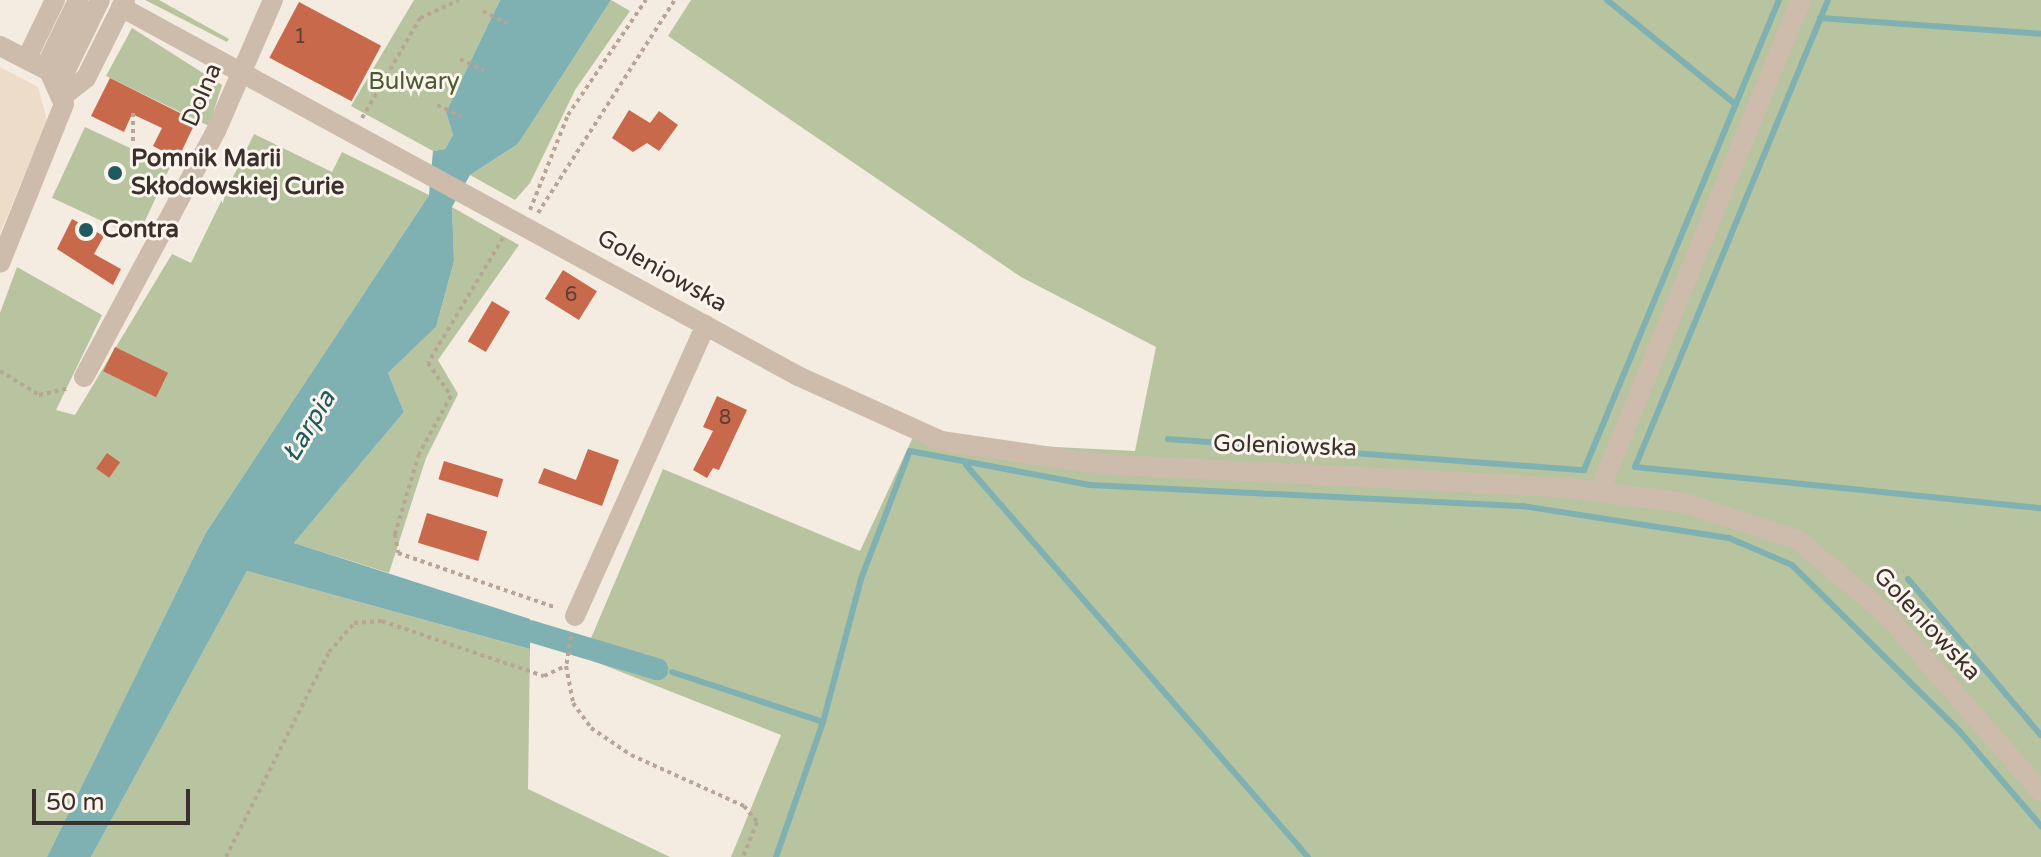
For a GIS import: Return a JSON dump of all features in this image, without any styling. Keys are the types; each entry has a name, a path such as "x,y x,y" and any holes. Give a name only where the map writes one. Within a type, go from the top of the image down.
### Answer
{"street":[{"path":"36,63 55,0"},
{"path":"36,63 78,0"},
{"path":"0,263 60,123 61,90 100,0"},
{"name":"Dolna","path":"84,377 152,259 273,0"},
{"path":"1599,492 1801,0"},
{"path":"61,90 86,78 123,3 355,131"},
{"path":"3,46 36,63 61,90"},
{"name":"Goleniowska","path":"355,131 706,325 881,417 988,452 1599,492 1699,506 1798,540 1885,613 2041,792"},
{"path":"575,616 706,325"}],"path":[{"path":"355,131 420,18 459,0"},
{"path":"524,224 568,115 646,0"},
{"path":"549,196 675,0"},
{"path":"483,11 507,23"},
{"path":"460,59 484,70"},
{"path":"437,105 461,116"},
{"path":"133,110 133,141"},
{"path":"503,239 428,363 451,396 419,454 395,534 398,553 575,616 566,666 573,703 591,728 631,755 744,806 757,822 743,857"},
{"path":"0,371 39,395 84,377"},
{"path":"226,857 329,652 354,623 382,621 544,676 566,666"}],"green space":[{"path":"145,0 159,0 229,39 227,42"},
{"name":"Bulwary","path":"414,0 500,0 446,112 453,135 445,149 433,151 351,106"},
{"path":"611,0 630,11 575,90 530,183 515,200 470,175 518,144"},
{"path":"691,0 2041,0 2041,857 731,857 781,735 583,657 663,469 860,551 920,422 973,443 1135,451 1156,347 1021,277 668,36"},
{"path":"132,28 222,85 209,126 106,76"},
{"path":"85,127 170,167 137,237 52,198"},
{"path":"254,134 332,172 342,152 429,195 205,534 47,857 0,857 0,313 17,267 102,315 56,410 75,415 172,254 191,263"},
{"path":"452,207 519,245 438,360 458,394 426,458 389,573 294,543 404,412 388,373 436,327 454,261"},
{"path":"247,571 530,649 528,789 670,857 91,857"}],"shaded area":[{"path":"0,67 38,87 47,121 0,233"}],"water":[{"name":"Łarpia","path":"500,0 611,0 518,144 470,175 452,207 454,261 436,327 388,373 404,412 294,543 530,619 530,649 247,571 91,857 47,857 205,534 429,195 433,151 445,149 453,135 446,112"}],"building":[{"path":"299,2 381,46 352,101 269,58"},
{"path":"110,78 196,121 178,159 153,146 162,128 132,114 124,132 91,116"},
{"path":"629,110 650,123 659,111 678,125 659,151 647,143 633,152 612,138"},
{"path":"72,219 104,236 94,254 121,269 113,285 57,249"},
{"path":"563,270 597,291 579,320 545,299"},
{"path":"492,301 510,312 486,352 468,341"},
{"path":"115,347 168,373 156,397 103,371"},
{"path":"717,396 747,410 719,470 713,468 707,478 693,470 713,431 703,427"},
{"path":"588,449 619,460 602,506 538,483 544,468 576,480"},
{"path":"107,453 120,462 109,478 96,469"},
{"path":"444,461 503,479 498,497 438,479"},
{"path":"427,513 487,531 478,561 418,543"}],"waterway":[{"path":"1607,0 1736,105"},
{"path":"1168,439 1584,470 1779,0"},
{"path":"1828,0 1635,467 2041,508"},
{"path":"1820,18 2041,34"},
{"path":"672,672 823,722 861,579 910,451 1090,485 1522,506 1729,538 1792,565 1961,733 2041,826"},
{"path":"966,465 1308,857"},
{"path":"1908,579 2041,735"},
{"path":"530,631 657,669"},
{"path":"776,857 823,722"}],"place":[{"name":"Pomnik Marii Skłodowskiej Curie","path":"115,173"},
{"name":"Contra","path":"86,230"}]}
